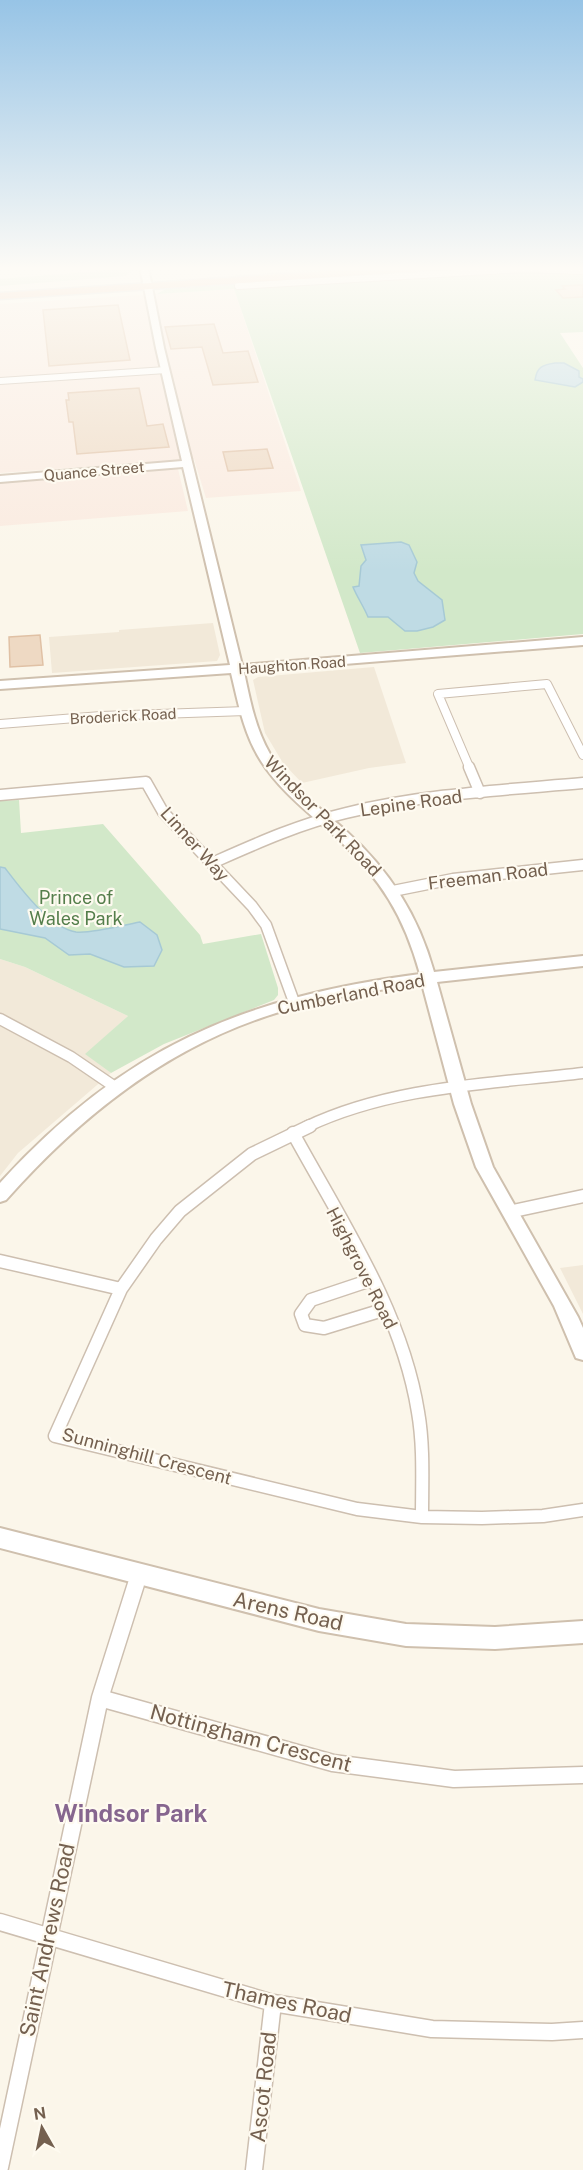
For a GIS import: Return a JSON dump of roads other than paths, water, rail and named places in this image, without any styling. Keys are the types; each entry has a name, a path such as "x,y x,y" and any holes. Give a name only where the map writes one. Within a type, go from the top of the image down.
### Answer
{"street":[{"path":"0,381 166,370"},
{"name":"Windsor Park Road","path":"166,370 252,733 267,761 288,786 367,859 393,891 410,922 482,1161 563,1306 583,1352"},
{"name":"Quance Street","path":"0,479 188,464"},
{"name":"Haughton Road","path":"0,685 236,669 583,641"},
{"path":"480,793 438,694 547,684 583,755"},
{"name":"Broderick Road","path":"0,724 101,716 246,711"},
{"name":"Linner Way","path":"0,795 146,782 163,812 252,906 266,925 294,1002"},
{"name":"Lepine Road","path":"212,863 274,836 325,819 387,804 583,783"},
{"name":"Freeman Road","path":"393,891 453,879 583,865"},
{"name":"Cumberland Road","path":"0,1195 50,1140 115,1087 150,1064 202,1037 294,1002 428,978 583,961"},
{"path":"0,1019 71,1057 115,1087"},
{"name":"Sunninghill Crescent","path":"583,1073 426,1091 373,1102 334,1114 252,1154 180,1211 156,1239 121,1288 55,1436 357,1509 422,1516 482,1518 543,1516 583,1510"},
{"name":"Highgrove Road","path":"292,1133 386,1309 402,1350 417,1409 423,1452 422,1516"},
{"path":"509,1212 583,1196"},
{"path":"0,1261 121,1288"},
{"path":"371,1280 311,1300 301,1314 305,1325 324,1328 386,1309"},
{"name":"Arens Road","path":"0,1538 319,1620 406,1635 495,1638 583,1632"},
{"name":"Saint Andrews Road","path":"0,2167 46,1938 100,1698 139,1575"},
{"name":"Nottingham Crescent","path":"100,1698 333,1763 454,1779 583,1775"},
{"name":"Thames Road","path":"0,1922 46,1938 273,2003 432,2030 552,2032 583,2030"},
{"name":"Ascot Road","path":"254,2170 273,2003"}],"water":[{"path":"540,368 574,368 579,371 579,377 583,379 583,382 575,387 535,380"},
{"path":"401,542 409,545 417,562 414,573 418,581 442,600 445,620 433,627 405,631 388,617 368,617 353,587 359,586 361,566 366,560 361,545"},
{"path":"0,867 5,868 27,896 46,915 66,929 89,932 140,922 157,935 162,950 154,966 124,967 90,954 69,955 45,938 0,929"}],"district":[{"name":"Windsor Park","path":"131,1813"}],"park label":[{"name":"Prince of Wales Park","path":"76,907"}]}
